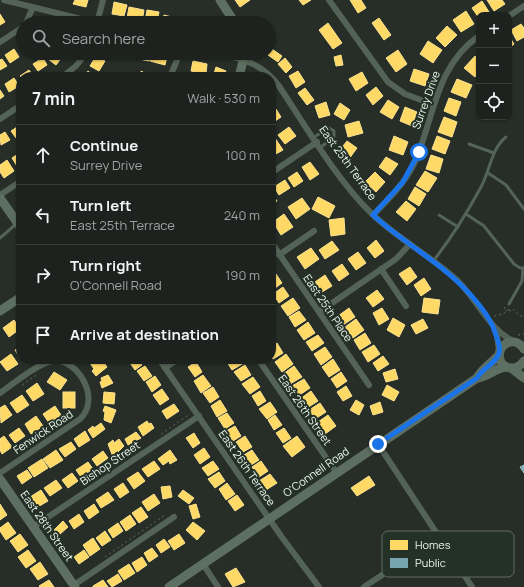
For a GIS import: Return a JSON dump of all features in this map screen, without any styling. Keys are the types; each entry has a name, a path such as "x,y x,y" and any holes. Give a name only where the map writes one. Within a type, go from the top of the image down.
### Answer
{"street":[{"path":"4,0 69,16"},
{"path":"99,16 103,0"},
{"path":"220,0 230,16"},
{"path":"329,0 388,82 405,94 434,105"},
{"path":"512,14 524,6"},
{"path":"29,16 32,7"},
{"path":"0,42 16,32"},
{"name":"Surrey Drive","path":"373,215 395,192 410,172 419,152 434,105 449,66 461,51 476,38"},
{"path":"68,72 81,60"},
{"path":"172,72 177,60"},
{"path":"241,72 243,60"},
{"name":"East 25th Terrace","path":"250,60 266,72"},
{"name":"East 25th Terrace","path":"276,81 347,185 373,215 410,244 434,260 470,294 496,330 499,352"},
{"path":"0,119 16,108"},
{"path":"276,169 315,139"},
{"path":"16,185 0,196 16,220"},
{"path":"279,255 314,230"},
{"path":"319,312 382,270 396,259 410,244"},
{"name":"East 25th Place","path":"276,250 369,385"},
{"path":"382,270 406,306"},
{"path":"0,311 16,300"},
{"name":"East 25th Terrace","path":"496,330 517,340"},
{"path":"517,340 524,349"},
{"name":"O'Connell Road","path":"477,378 480,372 491,364 504,344 517,340"},
{"path":"499,352 501,362 524,378"},
{"name":"O'Connell Road","path":"169,587 270,520 336,472 477,378 484,377 496,370 519,366 524,361"},
{"name":"Fenwick Road","path":"0,393 44,364"},
{"name":"Fenwick Road","path":"0,473 85,415 90,399 87,388 68,364"},
{"name":"East 26th Terrace","path":"162,364 270,520 319,587"},
{"path":"165,368 171,364"},
{"name":"East 26th Street","path":"261,364 336,472"},
{"name":"Bishop Street","path":"34,527 197,413"},
{"path":"378,444 435,531"},
{"name":"East 28th Street","path":"0,479 74,586"},
{"path":"74,586 174,517"},
{"path":"203,564 218,587"},
{"path":"364,587 382,575"},
{"path":"465,577 472,587"}],"lane":[{"path":"315,139 329,128 334,131 334,137 321,148"},
{"path":"434,260 466,214 488,173 494,153 499,144 506,137"},
{"path":"469,144 494,153"},
{"path":"488,173 506,185 524,209"},
{"path":"466,214 484,226 514,264 524,268 522,281 509,305"},
{"path":"439,215 458,227"},
{"path":"0,238 16,227"}],"path":[{"path":"508,310 509,305"},
{"path":"508,310 504,310 509,305"},
{"path":"494,316 503,314 508,310 511,311 513,309 519,315 524,317"},
{"path":"517,340 524,334"},
{"path":"19,386 38,374"},
{"path":"157,437 197,413"},
{"path":"104,557 165,515"}],"building: Homes":[{"path":"75,0 88,0 86,7 73,4"},
{"path":"235,0 250,0 240,7"},
{"path":"299,0 311,0 303,5"},
{"path":"350,0 361,0 366,8 358,13"},
{"path":"487,0 502,0 505,4 494,11"},
{"path":"482,1 489,12 476,12 476,14 472,8"},
{"path":"114,2 127,5 124,16 112,14"},
{"path":"129,7 144,10 143,16 127,16"},
{"path":"147,10 159,12 158,16 146,16"},
{"path":"466,11 474,24 461,32 453,20"},
{"path":"0,14 5,22 0,25"},
{"path":"379,18 391,35 384,40 372,23"},
{"path":"328,23 342,43 333,49 319,30"},
{"path":"521,24 524,28 524,37 517,41 512,29"},
{"path":"447,26 457,35 445,47 436,38"},
{"path":"428,41 442,50 433,63 420,54"},
{"path":"14,49 16,52 16,59 10,63 5,55"},
{"path":"398,50 407,64 396,72 386,58"},
{"path":"276,52 282,56 278,62 275,60"},
{"path":"341,55 343,65 336,66 334,57"},
{"path":"475,56 476,57 475,77 464,68"},
{"path":"285,58 292,67 286,73 278,64"},
{"path":"2,59 7,66 0,70 0,60"},
{"path":"40,60 44,60 47,65 38,71 33,64"},
{"path":"49,60 60,60 56,65"},
{"path":"94,60 105,61 99,71 90,66"},
{"path":"150,60 166,60 165,65"},
{"path":"193,61 207,64 206,72 191,71"},
{"path":"216,67 226,71 226,72 214,72"},
{"path":"414,69 429,74 425,86 410,81"},
{"path":"298,71 305,82 296,88 289,76"},
{"path":"362,72 368,83 356,91 349,79"},
{"path":"14,78 16,81 16,88 9,92 5,84"},
{"path":"457,79 472,85 466,98 451,92"},
{"path":"376,87 383,96 373,105 366,95"},
{"path":"305,88 314,100 307,105 298,93"},
{"path":"0,90 4,96 0,99"},
{"path":"449,98 461,102 456,116 444,111"},
{"path":"388,100 399,107 392,119 380,112"},
{"path":"326,102 330,115 319,118 315,106"},
{"path":"340,103 350,110 344,120 334,114"},
{"path":"405,107 417,112 412,126 400,121"},
{"path":"276,109 281,117 276,120"},
{"path":"444,117 457,122 452,137 438,132"},
{"path":"359,121 363,133 348,137 345,125"},
{"path":"289,127 296,136 285,144 278,135"},
{"path":"16,128 16,138 11,131"},
{"path":"5,132 10,140 1,145 0,135"},
{"path":"394,136 408,142 403,155 389,150"},
{"path":"437,136 450,141 445,154 432,149"},
{"path":"276,140 283,150 276,154"},
{"path":"347,141 357,148 349,159 339,151"},
{"path":"16,155 16,164 12,158"},
{"path":"431,155 443,159 439,173 426,169"},
{"path":"386,157 398,164 390,175 379,167"},
{"path":"7,160 14,171 4,178 0,172 0,165"},
{"path":"310,162 319,174 310,180 302,167"},
{"path":"425,171 437,178 428,192 416,185"},
{"path":"297,172 303,181 294,187 288,178"},
{"path":"375,172 385,182 376,192 365,182"},
{"path":"285,180 290,188 279,195 276,190 276,186"},
{"path":"415,187 426,194 419,206 408,199"},
{"path":"318,197 335,206 329,218 312,209"},
{"path":"302,198 310,209 296,219 288,207"},
{"path":"406,201 416,209 407,221 396,212"},
{"path":"284,214 293,227 281,235 276,227 276,220"},
{"path":"344,218 345,234 331,236 329,220"},
{"path":"376,240 384,251 375,258 367,248"},
{"path":"332,241 339,250 325,259 319,250"},
{"path":"311,248 319,259 305,269 297,257"},
{"path":"358,252 366,263 356,270 348,259"},
{"path":"342,264 349,274 339,281 332,271"},
{"path":"410,267 417,277 407,285 399,274"},
{"path":"276,274 282,283 276,287"},
{"path":"325,275 332,286 322,292 315,282"},
{"path":"424,278 431,289 421,296 414,285"},
{"path":"283,287 289,296 279,303 276,298 276,292"},
{"path":"377,290 384,299 373,307 366,298"},
{"path":"293,298 300,308 288,316 281,306"},
{"path":"424,298 440,300 438,314 422,312"},
{"path":"349,308 355,317 343,325 338,316"},
{"path":"382,308 389,319 379,325 373,313"},
{"path":"299,311 306,320 295,327 289,317"},
{"path":"393,318 405,325 399,337 387,330"},
{"path":"356,319 364,330 353,338 345,327"},
{"path":"423,319 428,328 416,334 411,325"},
{"path":"14,320 16,323 16,332 9,337 3,328"},
{"path":"308,322 315,333 304,340 297,330"},
{"path":"365,333 371,343 360,350 354,340"},
{"path":"318,335 324,343 312,351 306,342"},
{"path":"277,343 283,353 276,357"},
{"path":"374,345 380,354 368,362 362,352"},
{"path":"325,347 332,357 321,365 314,354"},
{"path":"11,354 16,361 16,364 18,364 7,371 0,362"},
{"path":"286,354 293,364 282,372 276,361"},
{"path":"383,356 389,364 378,371 373,363"},
{"path":"333,359 340,370 329,377 322,367"},
{"path":"91,364 105,364 107,367 96,376 92,371 94,369"},
{"path":"131,364 141,364 142,365 135,370"},
{"path":"193,364 197,364 202,372 195,377 188,367"},
{"path":"228,364 242,364 232,370"},
{"path":"245,365 251,375 241,381 234,372"},
{"path":"145,366 152,376 144,381 137,371"},
{"path":"294,366 302,377 290,384 283,374"},
{"path":"395,369 398,379 386,382 383,373"},
{"path":"54,372 67,380 60,390 47,382"},
{"path":"341,372 347,381 337,388 331,379"},
{"path":"108,375 113,383 102,388 100,382 102,381 101,378"},
{"path":"203,375 211,386 201,393 194,381"},
{"path":"155,376 161,385 152,392 146,382"},
{"path":"253,377 260,387 250,394 242,384"},
{"path":"304,379 310,388 298,396 292,386"},
{"path":"37,383 44,394 33,401 26,391"},
{"path":"387,385 399,392 394,401 382,395"},
{"path":"346,386 352,396 343,401 337,392"},
{"path":"213,387 219,397 210,403 203,393"},
{"path":"162,389 169,399 160,405 153,395"},
{"path":"260,391 266,401 258,406 252,396"},
{"path":"311,391 318,401 307,408 300,399"},
{"path":"63,392 75,392 75,408 63,408"},
{"path":"104,392 115,393 114,404 103,403"},
{"path":"22,395 29,405 17,413 10,403"},
{"path":"220,400 227,411 217,417 211,406"},
{"path":"356,400 364,405 359,415 350,410"},
{"path":"270,402 277,412 267,419 259,409"},
{"path":"380,402 383,412 373,415 370,406"},
{"path":"320,403 326,412 315,419 309,410"},
{"path":"174,404 179,411 167,419 162,411"},
{"path":"5,405 12,415 1,423 0,408"},
{"path":"55,406 61,415 49,423 43,414"},
{"path":"105,406 116,410 111,423 104,420 105,412 103,411"},
{"path":"227,413 234,423 225,429 218,418"},
{"path":"275,415 282,425 274,430 268,420"},
{"path":"328,415 336,426 325,434 318,422"},
{"path":"36,416 43,426 31,434 25,424"},
{"path":"147,421 149,424 151,423 154,428 143,436 138,427"},
{"path":"101,423 105,429 93,438 88,430"},
{"path":"235,426 241,436 233,441 226,431"},
{"path":"19,428 25,436 15,443 9,435"},
{"path":"284,428 291,438 283,443 276,433"},
{"path":"85,431 90,440 79,447 74,439"},
{"path":"136,432 141,438 128,445 125,439"},
{"path":"194,433 200,443 193,448 186,438"},
{"path":"4,436 12,447 2,454 0,450 0,439"},
{"path":"245,436 252,447 243,452 236,442"},
{"path":"297,436 305,447 292,457 283,446"},
{"path":"119,439 124,446 113,457 108,444 113,440 114,443"},
{"path":"71,442 76,449 65,457 59,449"},
{"path":"204,448 210,457 200,464 194,455"},
{"path":"56,450 63,460 50,468 43,459"},
{"path":"170,450 177,460 170,464 169,461 163,465 158,459"},
{"path":"252,450 259,460 251,465 244,455"},
{"path":"103,451 108,458 97,466 92,459"},
{"path":"42,459 48,468 34,477 28,468"},
{"path":"154,461 160,469 148,477 142,469"},
{"path":"213,461 219,469 208,476 202,468"},
{"path":"261,461 268,471 259,477 252,467"},
{"path":"88,462 93,469 81,477 76,470"},
{"path":"27,470 32,477 22,484 17,476"},
{"path":"138,472 145,481 134,489 127,479"},
{"path":"219,472 225,481 215,488 208,479"},
{"path":"72,473 78,481 68,488 62,480"},
{"path":"270,474 277,483 266,490 259,481"},
{"path":"369,476 375,485 357,496 351,488"},
{"path":"56,480 62,488 50,496 44,488"},
{"path":"123,483 129,492 120,498 114,489"},
{"path":"227,483 235,494 226,500 219,489"},
{"path":"170,486 172,497 163,499 161,487"},
{"path":"41,490 48,501 36,508 30,497"},
{"path":"183,490 194,498 189,504 178,496"},
{"path":"108,492 114,500 101,508 96,500"},
{"path":"154,494 160,503 148,511 142,502"},
{"path":"237,495 244,505 235,511 228,501"},
{"path":"0,504 7,515 0,520"},
{"path":"94,504 99,512 89,519 84,511"},
{"path":"196,504 200,517 193,519 189,506"},
{"path":"141,507 148,517 139,523 132,513"},
{"path":"79,514 84,522 74,529 69,521"},
{"path":"130,515 136,524 126,531 120,522"},
{"path":"63,521 68,527 59,535 54,530"},
{"path":"8,522 16,533 6,540 0,531 0,528"},
{"path":"193,522 205,531 197,540 186,530"},
{"path":"118,523 123,531 113,538 108,530"},
{"path":"105,531 111,540 102,546 96,538"},
{"path":"20,534 28,545 18,552 10,541"},
{"path":"179,534 185,543 174,550 168,541"},
{"path":"93,538 100,549 90,556 83,545"},
{"path":"164,539 170,547 161,553 156,545"},
{"path":"152,548 158,556 149,562 144,553"},
{"path":"28,550 36,561 26,568 18,557"},
{"path":"84,550 89,557 79,564 74,557"},
{"path":"142,557 147,565 137,572 132,563"},
{"path":"40,562 48,574 38,580 30,569"},
{"path":"129,564 135,573 124,580 118,571"},
{"path":"236,568 245,582 233,587 225,574"},
{"path":"118,574 122,581 112,587 107,581"},
{"path":"49,580 54,587 39,586"},
{"path":"103,580 108,587 93,587 93,586"}],"building: Public":[{"path":"524,465 524,473 520,467"}],"route":[{"path":"378,444 477,378 480,372 491,364 499,354 500,350 496,330 485,313 461,284 443,267 396,234 373,215 403,182 410,172 419,152"}]}
